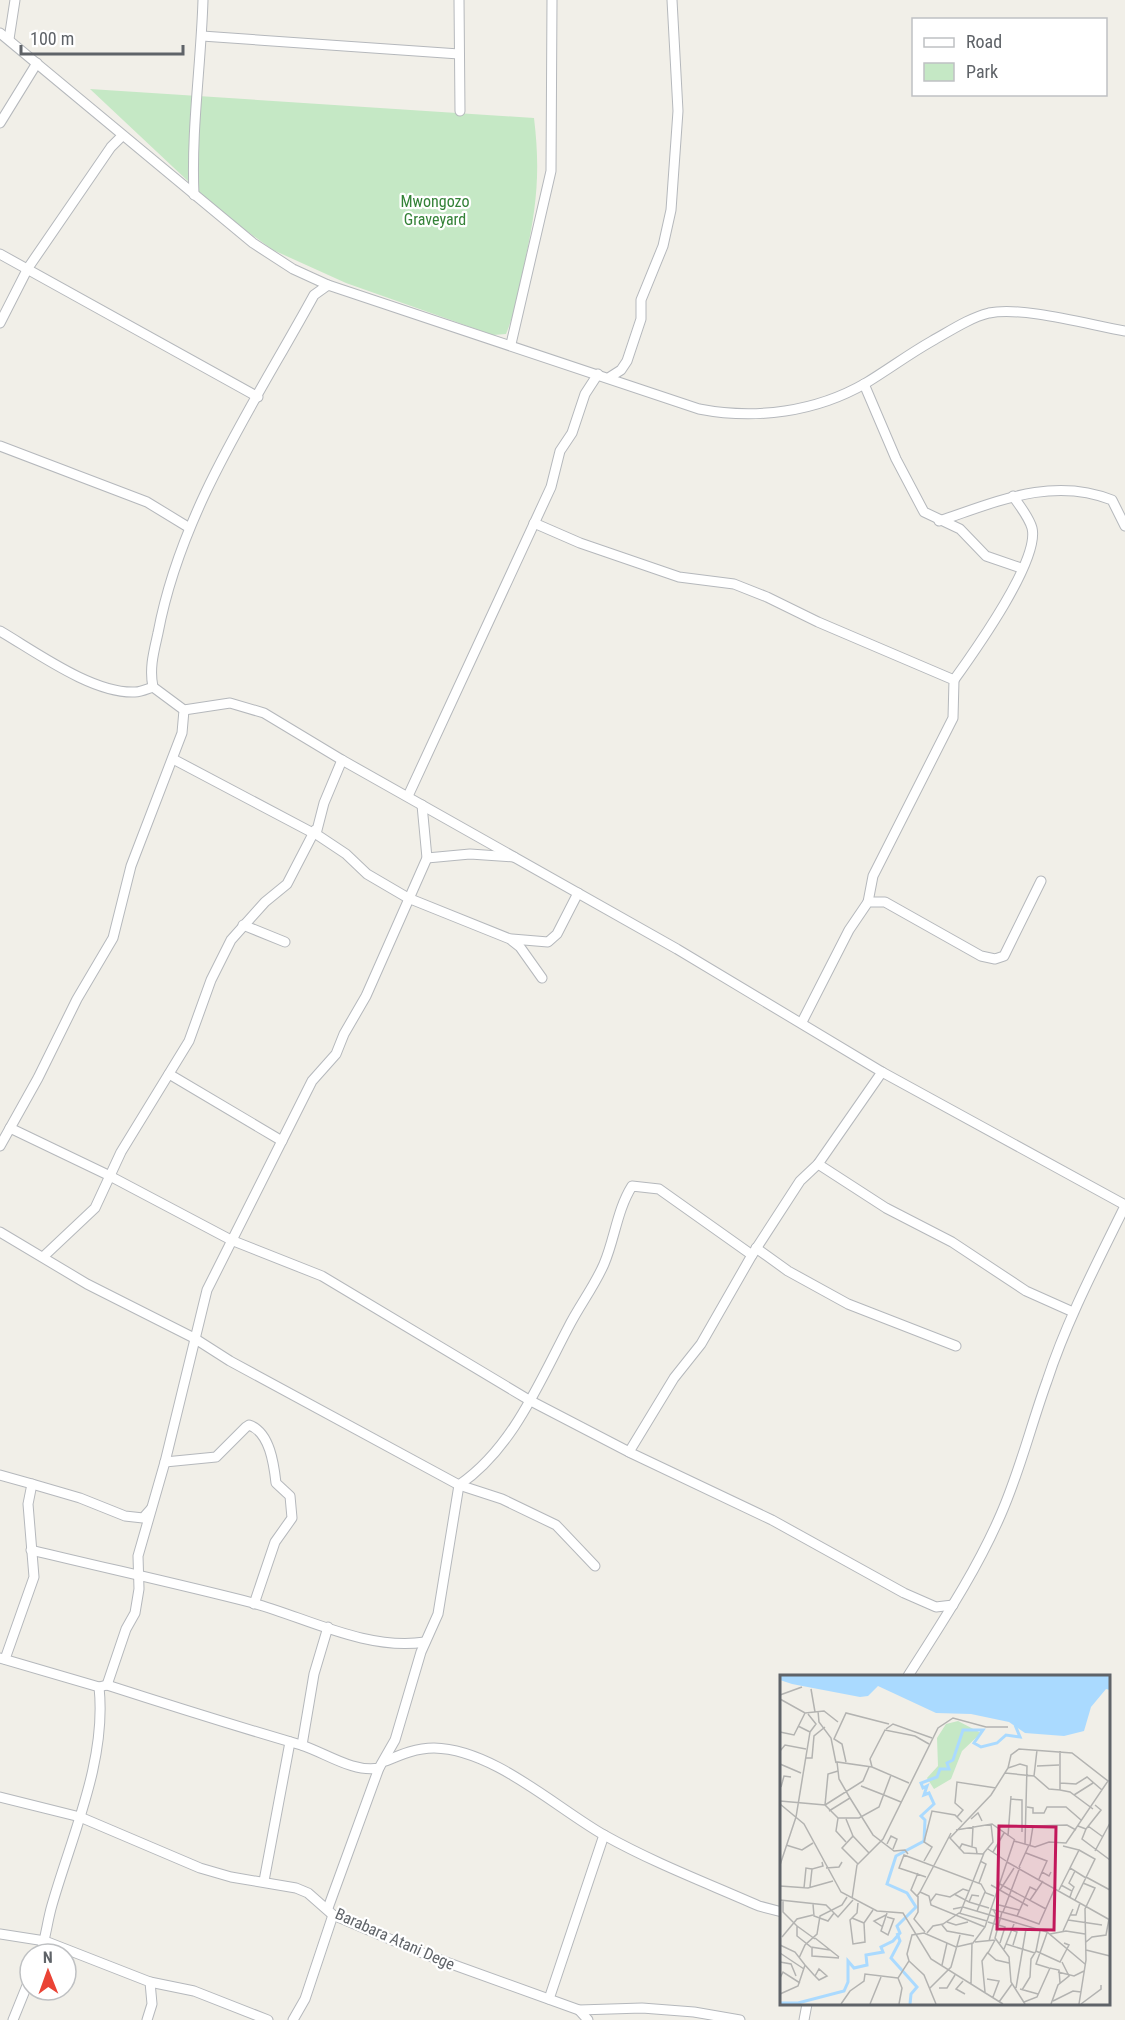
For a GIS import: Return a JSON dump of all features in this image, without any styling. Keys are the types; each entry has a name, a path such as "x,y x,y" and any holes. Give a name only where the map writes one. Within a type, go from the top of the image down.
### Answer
{"street":[{"path":"9,39 15,0"},
{"path":"194,195 192,149 199,96 203,0"},
{"path":"459,0 460,111"},
{"path":"511,345 551,171 552,0"},
{"path":"610,377 621,370 627,361 640,319 641,300 663,246 671,210 678,111 672,0"},
{"path":"0,33 253,243 293,268 328,285 610,377 699,409 726,414 766,413 813,407 864,384 916,350 976,317 992,313 1020,313 1125,331"},
{"path":"202,36 459,54"},
{"path":"0,123 37,63"},
{"path":"0,324 28,268 111,147 122,136"},
{"path":"0,254 258,397"},
{"path":"328,285 314,295 188,526 162,611 150,673 153,687 184,710 230,703 248,706 264,713 342,760 516,857 802,1022 882,1072 1125,1205 1073,1312 1046,1381 1024,1460 977,1565 909,1675"},
{"path":"408,796 534,523 585,394 598,374"},
{"path":"864,384 896,459 924,512 960,529 986,556 1021,568"},
{"path":"0,446 147,502 188,526"},
{"path":"939,520 1013,496 1054,489 1096,494 1112,500 1125,526"},
{"path":"802,1022 849,930 868,902 873,876 953,718 954,680 990,630 1021,568 1033,538 1032,526 1013,496"},
{"path":"534,523 580,543 678,577 734,584 954,680"},
{"path":"0,631 89,681 115,691 137,693 153,687"},
{"path":"1,1142 77,999 114,938 131,866 182,733 184,710"},
{"path":"173,759 314,832 346,854 367,874 408,898 510,939 520,947 542,978"},
{"path":"43,1257 95,1208 108,1175 189,1041 220,959 231,940 243,925 286,884 314,832 342,760"},
{"path":"45,1941 51,1908 80,1817 98,1739 103,1686 126,1629 135,1613 139,1574 138,1556 165,1462 207,1290 312,1081 336,1054 344,1034 366,996 427,858 422,805"},
{"path":"427,858 470,854 516,857"},
{"path":"868,902 885,902 981,956 995,959 1004,956 1041,881"},
{"path":"510,939 548,942 557,934 578,893"},
{"path":"243,925 285,942"},
{"path":"629,1452 674,1378 701,1344 754,1252 800,1181 818,1164 882,1072"},
{"path":"169,1074 282,1141"},
{"path":"10,1128 108,1175 231,1240 322,1276 529,1400 629,1452 772,1520 904,1593 936,1607 945,1617"},
{"path":"818,1164 886,1208 952,1242 1026,1291 1073,1312"},
{"path":"293,2020 304,1999 331,1911 383,1764 395,1740 425,1642 438,1614 459,1485 481,1470 504,1442 548,1372 568,1327 596,1282 609,1250 618,1217 632,1186 659,1189 754,1252 848,1304 956,1346"},
{"path":"0,1232 87,1284 194,1338 230,1361 459,1485 512,1503 556,1525 595,1566"},
{"path":"165,1462 216,1457 249,1425 260,1431 274,1466 276,1483 290,1496 293,1509 292,1518 275,1542 254,1604"},
{"path":"0,1475 80,1498 125,1516 143,1518 153,1506"},
{"path":"32,1484 28,1504 34,1577 3,1659 302,1745 360,1768 383,1764 405,1753 433,1748 460,1752 508,1772 604,1835 759,1906 780,1911"},
{"path":"31,1550 139,1574 254,1604 328,1628 375,1640 414,1644 425,1642"},
{"path":"936,1607 953,1605"},
{"path":"302,1745 314,1674 328,1628"},
{"path":"264,1881 290,1742"},
{"name":"Barabara Atani Dege","path":"0,1797 80,1817 200,1868 296,1888 331,1911 432,1957 579,2010"},
{"path":"549,2000 604,1835"},
{"path":"0,1934 45,1941 150,1983 194,1991 268,2020"},
{"path":"147,2020 152,2004 150,1983"},
{"path":"13,2020 20,2002"},
{"path":"804,2020 807,2005"},
{"path":"579,2010 653,2009 694,2012 740,2020"},
{"path":"579,2010 588,2020"}],"green space":[{"name":"Mwongozo Graveyard","path":"90,89 534,118 537,175 534,210 519,292 506,334 493,335 346,283 273,250 223,214"}]}
